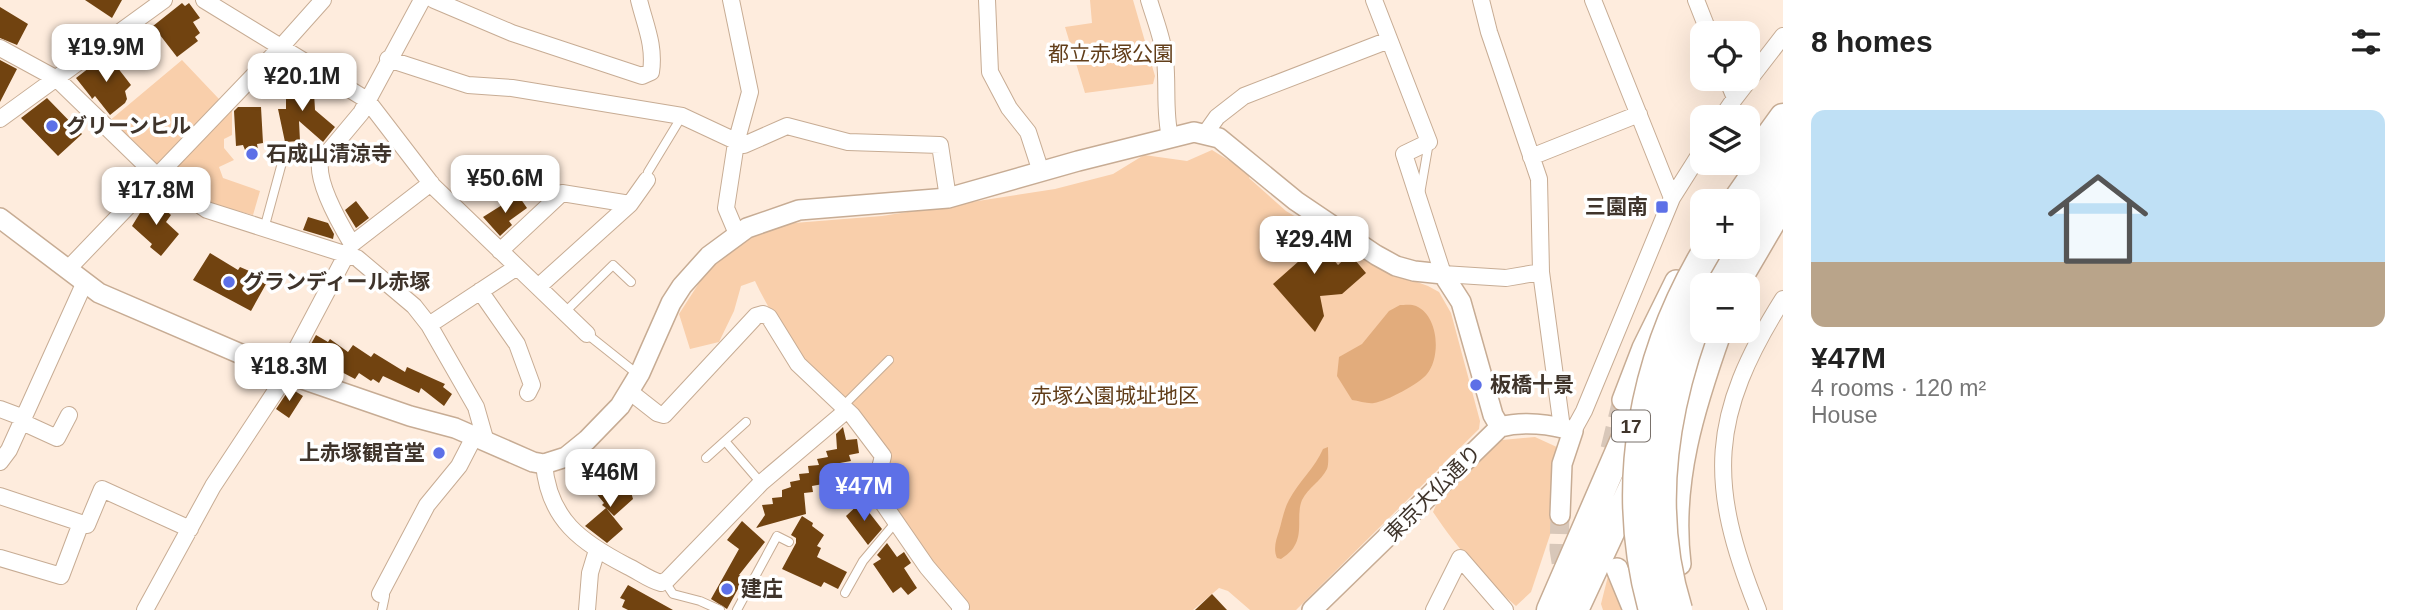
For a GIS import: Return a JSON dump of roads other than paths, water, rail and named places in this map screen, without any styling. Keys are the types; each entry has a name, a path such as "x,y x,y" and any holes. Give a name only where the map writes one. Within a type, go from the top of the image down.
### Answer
{"highway":[{"path":"1733,189 1783,117"},
{"path":"1745,189 1783,135"},
{"path":"1760,203 1783,168"},
{"path":"1760,230 1783,203"},
{"name":"17","path":"1550,610 1625,440 1670,315 1694,259"},
{"path":"1653,610 1643,570 1639,535 1636,491 1639,443 1658,358 1685,289 1702,259"},
{"path":"1722,273 1734,259"},
{"path":"1678,610 1663,537 1662,471 1673,394 1690,339"},
{"name":"17","path":"1574,610 1604,570 1705,343"}],"main road":[{"path":"1623,400 1661,310 1691,259"},
{"path":"1690,610 1678,540 1680,479 1694,408 1717,343"},
{"path":"1604,570 1634,610"}],"street":[{"path":"0,119 164,0"},
{"path":"204,0 367,100 431,183 587,334"},
{"path":"67,270 323,0"},
{"path":"381,602 427,505 480,440 476,407 429,325 414,306 357,258 349,248 319,171 320,162 361,113 422,0"},
{"path":"434,0 512,33 642,76 651,72 653,58 650,34 639,0"},
{"path":"730,0 750,92 736,142 726,208 737,234"},
{"path":"987,0 990,72 1009,108 1028,132 1041,172"},
{"path":"1149,0 1165,60 1166,118 1170,137"},
{"path":"1374,0 1429,142 1404,154 1443,274 1461,302 1493,415 1500,427"},
{"path":"1481,0 1539,179 1541,272 1567,430 1562,464 1560,515"},
{"path":"1593,0 1672,198"},
{"path":"1696,0 1704,21"},
{"path":"1730,105 1783,36"},
{"path":"1205,134 1217,117 1244,96 1389,40"},
{"path":"0,48 57,79 156,175 207,210 264,229 349,248"},
{"path":"388,59 468,85 512,88 682,116 744,145 787,126 848,142 940,145 948,198"},
{"path":"1732,91 1735,98"},
{"path":"1531,157 1639,114"},
{"path":"0,218 99,293 285,373 410,416 455,428 544,464 566,457 608,420 640,373 671,303 682,286 709,256 737,234 779,215 799,210 948,198 1194,132 1219,138 1286,194 1396,266 1443,274 1506,278 1541,272"},
{"path":"1567,430 1584,411 1672,198 1690,170"},
{"path":"538,288 630,204 648,176"},
{"path":"145,610 212,486 281,383 349,248 431,183"},
{"path":"500,251 562,193 630,204"},
{"path":"429,325 517,267"},
{"path":"0,462 9,450 84,284"},
{"path":"480,291 517,344 532,385 528,393"},
{"path":"1758,610 1731,534 1724,494 1723,454 1727,415 1736,387 1759,337 1778,318 1783,299"},
{"path":"629,391 657,413 664,415 756,316 763,314 769,317 798,364 852,415 883,456 875,488 926,568 961,607 960,610"},
{"path":"544,464 545,477 562,519 597,550 658,583 665,582 761,483 844,408"},
{"path":"0,409 57,438 69,415"},
{"name":"東京大仏通り","path":"1312,610 1500,427 1516,424 1567,430"},
{"path":"0,496 87,525 102,489 190,529"},
{"path":"0,558 61,576 81,523"},
{"path":"587,610 590,573 597,550"},
{"path":"1434,610 1460,558 1504,610"},
{"name":"17","path":"1584,610 1604,570"}],"lane":[{"path":"648,176 682,116"},
{"path":"1419,200 1429,142"},
{"path":"264,229 281,171 283,159 280,151"},
{"path":"564,313 613,265 631,282"},
{"path":"587,334 631,369 640,373"},
{"path":"844,408 889,360"},
{"path":"706,458 746,422"},
{"path":"725,440 761,483"},
{"path":"845,593 863,561 895,523"},
{"path":"737,610 777,536 789,542"},
{"path":"665,582 673,594 720,610"}],"tunnel":[{"path":"1611,449 1623,400"},
{"path":"1560,515 1559,549 1564,581"}],"place":[{"name":"グリーンヒル","path":"52,126"},
{"name":"石成山清涼寺","path":"252,154"},
{"name":"三園南","path":"1662,207"},
{"name":"グランディール赤塚","path":"229,282"},
{"name":"板橋十景","path":"1476,385"},
{"name":"上赤塚観音堂","path":"439,453"},
{"name":"建庄","path":"727,589"}],"park label":[{"name":"都立赤塚公園","path":"1111,54"},
{"name":"赤塚公園城址地区","path":"1115,396"}]}
